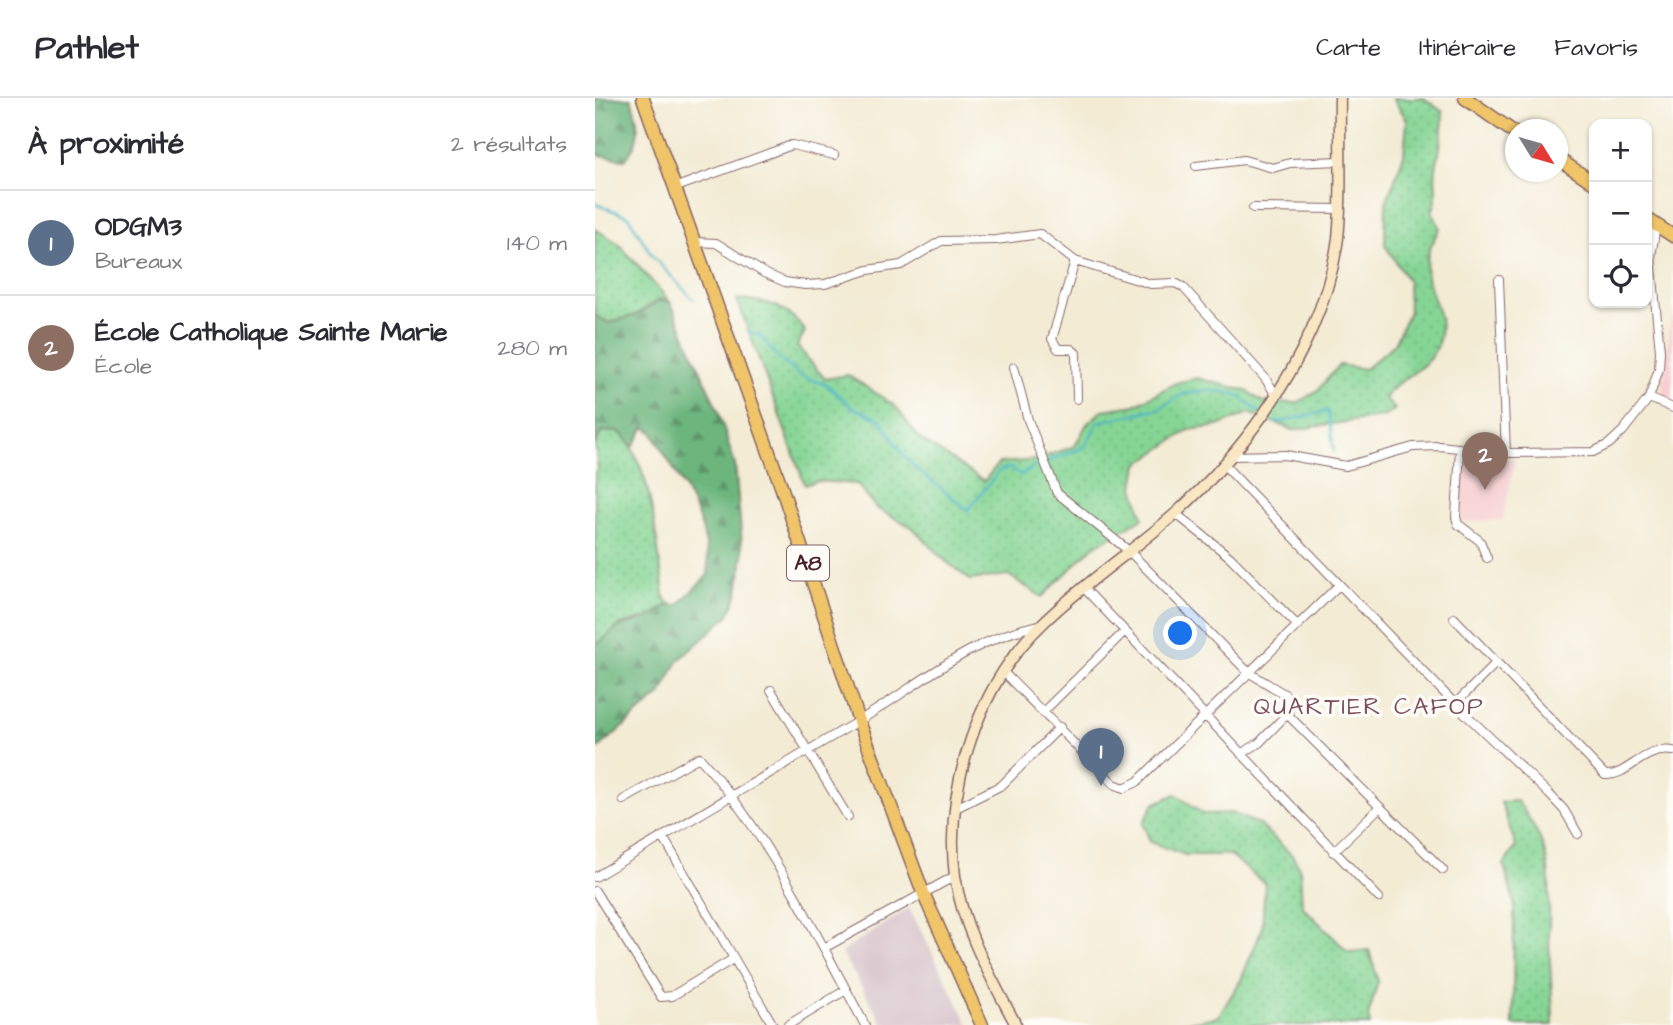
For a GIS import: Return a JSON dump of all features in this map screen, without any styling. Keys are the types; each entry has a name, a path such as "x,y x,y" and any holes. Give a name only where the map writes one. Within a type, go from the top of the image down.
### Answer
{"main road":[{"name":"A8","path":"643,98 815,584 859,721 924,895 982,1025"},
{"path":"1465,98 1505,126"},
{"path":"1478,98 1509,119"},
{"path":"1568,164 1593,182"},
{"path":"1652,223 1673,236"}],"street":[{"path":"1016,1025 977,950 955,876 956,807 970,744 1004,673 1040,625 1175,513 1227,460 1276,395 1321,304 1334,258 1340,209 1340,98"},
{"path":"674,188 792,145 834,155"},
{"path":"1196,166 1244,160 1273,169 1290,163 1341,161"},
{"path":"1253,208 1340,209"},
{"path":"695,242 716,243 764,273 785,282 804,285 840,281 868,270 901,265 926,248 953,239 980,241 1040,234 1075,261 1151,285 1175,283 1183,287 1265,378 1276,395"},
{"path":"1227,460 1285,455 1346,466 1413,447 1439,446 1506,453 1593,452 1623,431 1649,398 1659,369 1661,351 1651,245"},
{"path":"1075,261 1052,339 1058,349 1071,349 1076,353 1077,399"},
{"path":"1499,280 1506,453"},
{"path":"1014,367 1028,420 1057,493 1129,551 1248,672 1286,695 1291,703 1287,715 1259,743 1241,754"},
{"path":"1649,398 1673,408"},
{"path":"1459,450 1455,517 1458,524 1480,541 1487,558"},
{"path":"1227,460 1339,585 1455,704 1549,794 1564,810 1578,834"},
{"path":"1175,513 1230,557 1297,625"},
{"path":"1004,673 1045,710 1114,784 1124,789 1137,782 1339,585"},
{"path":"1084,589 1379,898"},
{"path":"1454,618 1605,775 1612,775 1646,755 1673,751"},
{"path":"595,877 806,749 859,721 949,660 983,642 1040,625"},
{"path":"1045,710 1124,632"},
{"path":"1455,704 1496,663"},
{"path":"771,690 848,817"},
{"path":"1287,715 1443,870"},
{"path":"956,807 1002,785 1060,727"},
{"path":"623,800 699,757 732,793 824,948 865,1025"},
{"path":"1333,852 1380,807"},
{"path":"663,837 773,1025"},
{"path":"824,948 955,876"},
{"path":"595,891 661,997 672,996 733,959"},
{"path":"788,1025 846,990"}],"shaded area":[{"path":"1673,306 1673,402 1661,398"},
{"path":"1515,459 1503,520 1459,521 1463,460"},
{"path":"909,908 969,1025 884,1025 841,952"}],"green space":[{"path":"595,98 631,98 638,130 635,145 625,160 595,154"},
{"path":"1393,98 1424,98 1443,112 1435,174 1436,200 1432,213 1440,228 1426,265 1440,329 1437,346 1432,355 1390,391 1385,399 1395,409 1385,416 1293,430 1249,413 1218,426 1189,430 1138,464 1134,487 1143,518 1093,547 1042,597 1008,575 970,580 942,558 912,527 876,508 857,484 816,481 805,485 737,299 767,303 791,315 805,331 797,346 825,379 848,375 895,406 920,439 984,481 999,463 1036,460 1075,446 1087,424 1103,410 1135,405 1176,383 1197,378 1247,391 1263,402 1297,403 1318,390 1339,365 1365,369 1394,344 1409,312 1408,281 1385,245 1386,203 1404,155 1407,120"},
{"path":"595,229 618,243 671,303 661,299 635,315 607,323 595,315"},
{"path":"661,299 671,303 719,413 735,465 743,554 738,593 729,615 678,661 661,694 595,751 595,646 619,626 649,617 670,604 677,606 708,575 704,535 698,517 652,432 645,427 633,447 620,432 602,431 595,445 595,315 608,323 636,315"},
{"path":"602,431 620,432 641,467 652,511 665,599 670,604 649,617 619,626 595,646 595,472 598,470 595,445"},
{"path":"1176,794 1203,814 1231,813 1259,824 1293,856 1300,869 1302,906 1348,952 1369,950 1378,981 1368,1016 1370,1025 1169,1025 1218,1017 1241,980 1262,929 1265,884 1230,855 1185,855 1150,842 1143,823 1154,804"},
{"path":"1517,801 1538,834 1547,864 1553,1025 1513,1025 1514,902 1504,865 1516,846 1501,802"}],"waterway":[{"path":"595,204 628,216 653,257 693,299"},
{"path":"748,332 759,335 780,360 801,376 827,385 852,407 881,420 901,452 915,468 968,510 1000,470 1011,468 1021,475 1040,463"},
{"path":"1049,461 1085,447 1098,422 1160,408 1183,394 1210,390 1236,394 1259,412"},
{"path":"1275,423 1328,411 1334,451"}],"place":[{"name":"École Catholique Sainte Marie","path":"1485,490"},
{"name":"ODGM3","path":"1101,786"}],"district":[{"name":"QUARTIER CAFOP","path":"1369,706"}]}
